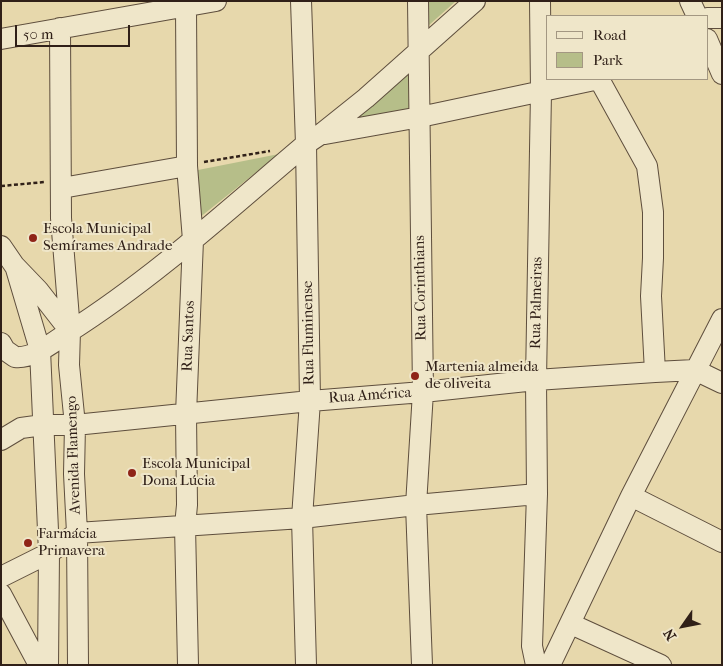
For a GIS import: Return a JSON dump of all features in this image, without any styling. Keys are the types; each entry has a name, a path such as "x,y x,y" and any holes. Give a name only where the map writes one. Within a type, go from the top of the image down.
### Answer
{"street":[{"path":"1,39 216,1"},
{"name":"Rua Fluminense","path":"301,1 314,139 310,401 302,518 306,665"},
{"name":"Rua Corinthians","path":"418,1 423,392 416,505 422,665"},
{"path":"1,343 5,350 15,357 26,356 40,350 100,312 193,240 366,98 475,1"},
{"name":"Rua Palmeiras","path":"536,665 532,646 537,494 536,380 541,92 540,1"},
{"path":"690,1 697,15"},
{"name":"Rua Santos","path":"186,7 187,166 193,240 186,414 187,505 185,526 188,665"},
{"path":"708,18 722,18"},
{"path":"60,28 62,218 70,331"},
{"path":"708,41 722,74"},
{"path":"314,139 595,80"},
{"path":"600,80 647,166 653,212 651,296 655,372"},
{"path":"62,188 187,166"},
{"name":"Avenida Flamengo","path":"1,246 14,265 38,290 70,331 69,365 75,425 74,474 77,533 78,665"},
{"name":"Avenida Flamengo","path":"14,265 40,350 49,553 48,665"},
{"path":"550,665 631,496 722,319"},
{"path":"695,370 722,383"},
{"name":"Rua América","path":"1,440 22,428 43,425 75,425 536,380 695,370"},
{"path":"1,577 49,553 77,533 302,518 537,494"},
{"path":"631,496 722,542"},
{"path":"1,594 39,665"},
{"path":"571,624 661,665"}],"path":[{"path":"187,166 279,149"},
{"path":"1,186 51,182 62,188"}],"green space":[{"path":"427,1 456,1 428,26"},
{"path":"411,68 415,114 341,125"},
{"path":"279,154 199,218 193,171"}],"place":[{"name":"Escola Municipal Semírames Andrade","path":"33,238"},
{"name":"Martenia almeida de oliveita","path":"415,376"},
{"name":"Escola Municipal Dona Lúcia","path":"132,473"},
{"name":"Farmácia Primavera","path":"28,543"}]}
